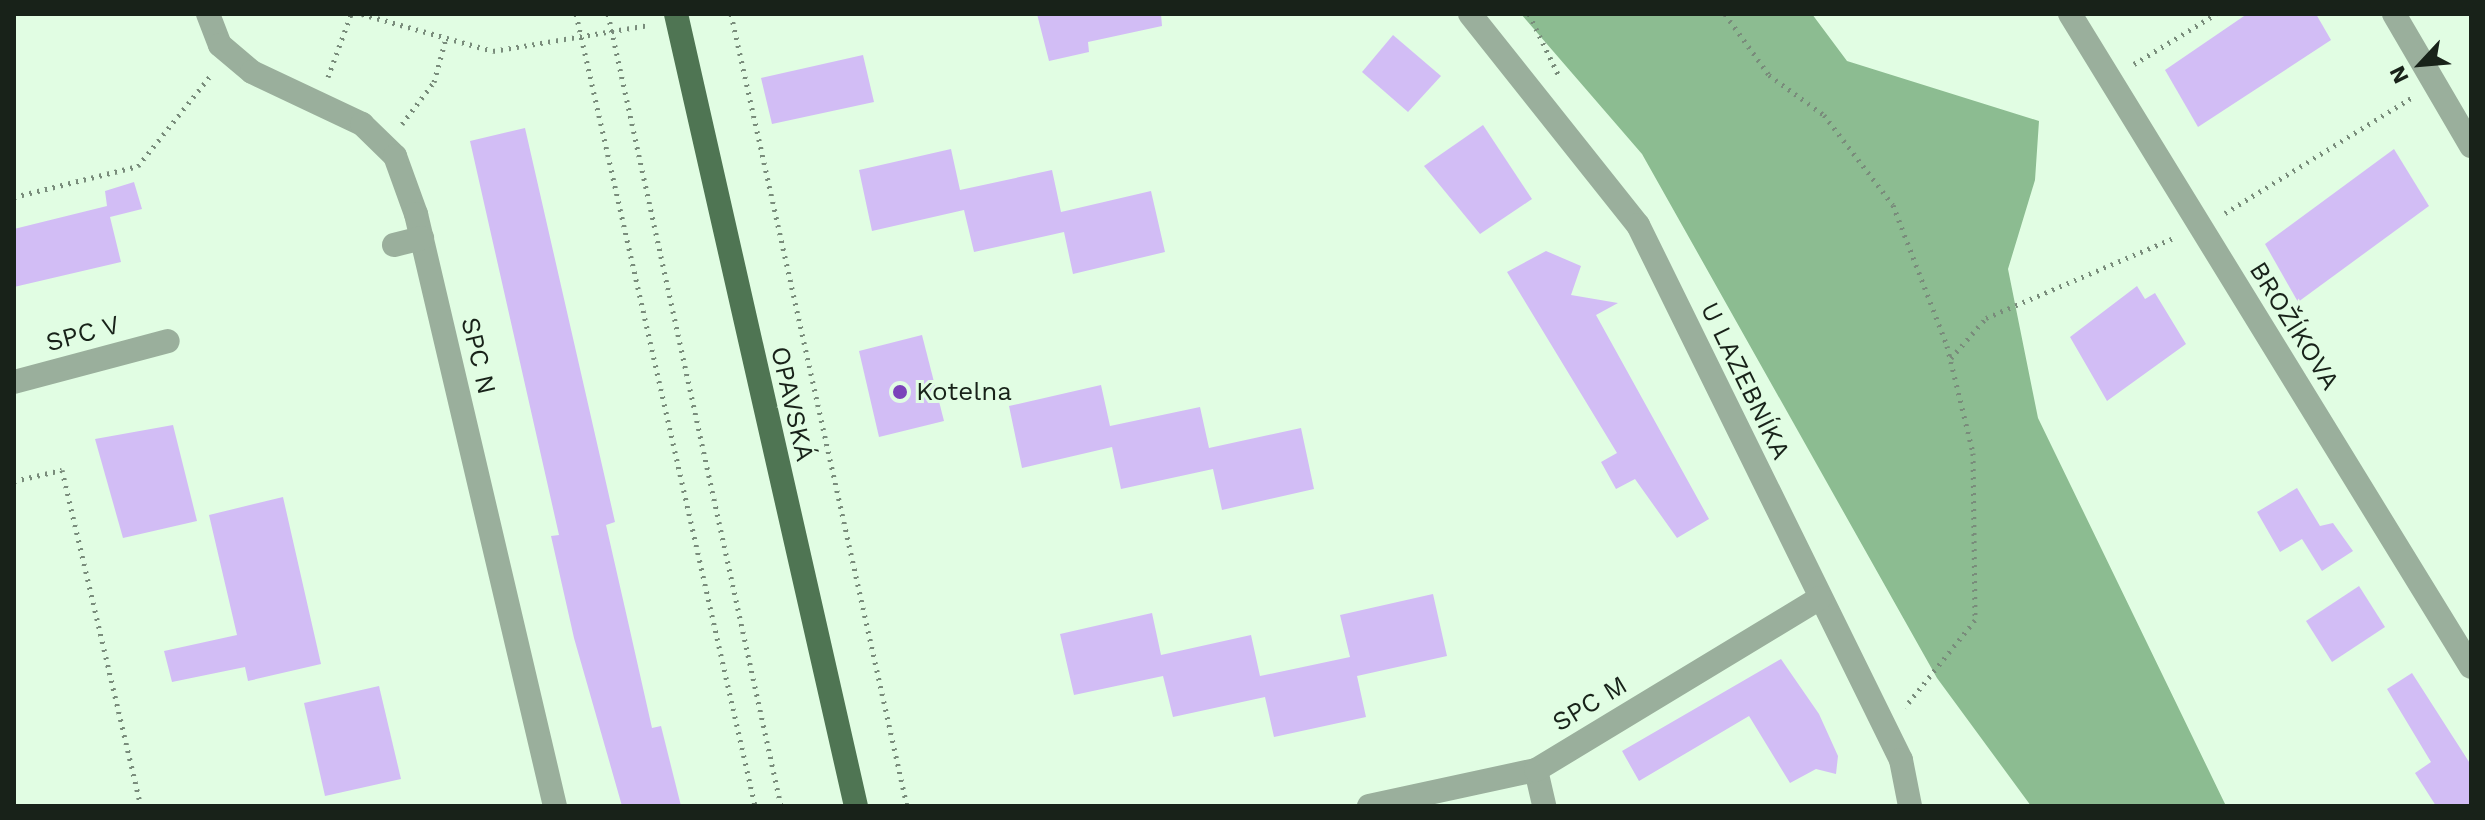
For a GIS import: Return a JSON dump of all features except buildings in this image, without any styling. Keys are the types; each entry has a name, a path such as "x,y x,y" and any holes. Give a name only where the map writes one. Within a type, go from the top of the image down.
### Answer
{"main road":[{"name":"OPAVSKÁ","path":"677,16 856,806"}],"street":[{"path":"208,14 229,52"},
{"name":"U LAZEBNÍKA","path":"1470,14 1638,225 1886,730 1910,806"},
{"name":"BROŽÍKOVA","path":"2070,14 2471,667"},
{"path":"2394,14 2471,146"},
{"name":"SPC N","path":"229,52 318,105 362,124 395,156 422,238 555,806"},
{"path":"394,245 422,238"},
{"name":"SPC V","path":"14,382 168,341"},
{"name":"SPC M","path":"1369,806 1536,770 1820,598"},
{"path":"1536,770 1544,806"}],"path":[{"path":"318,105 351,14"},
{"path":"362,14 493,51 582,40 677,16"},
{"path":"576,14 755,806"},
{"path":"608,14 781,806"},
{"path":"731,14 907,806"},
{"path":"1725,14 1769,75 1824,115 1893,205 1950,359 1973,453 1975,620 1886,730"},
{"path":"2110,79 2216,14"},
{"path":"395,156 405,111 434,82 446,38"},
{"path":"14,197 138,166 229,52"},
{"path":"2202,229 2435,84"},
{"path":"1950,359 1986,318 2173,238"},
{"path":"14,481 62,470 141,806"}],"green space":[{"path":"1521,14 1812,14 1847,61 2039,121 2035,180 2008,269 2038,418 2226,806 2031,806 1937,678 1642,154"}],"place":[{"name":"Kotelna","path":"900,392"}]}
